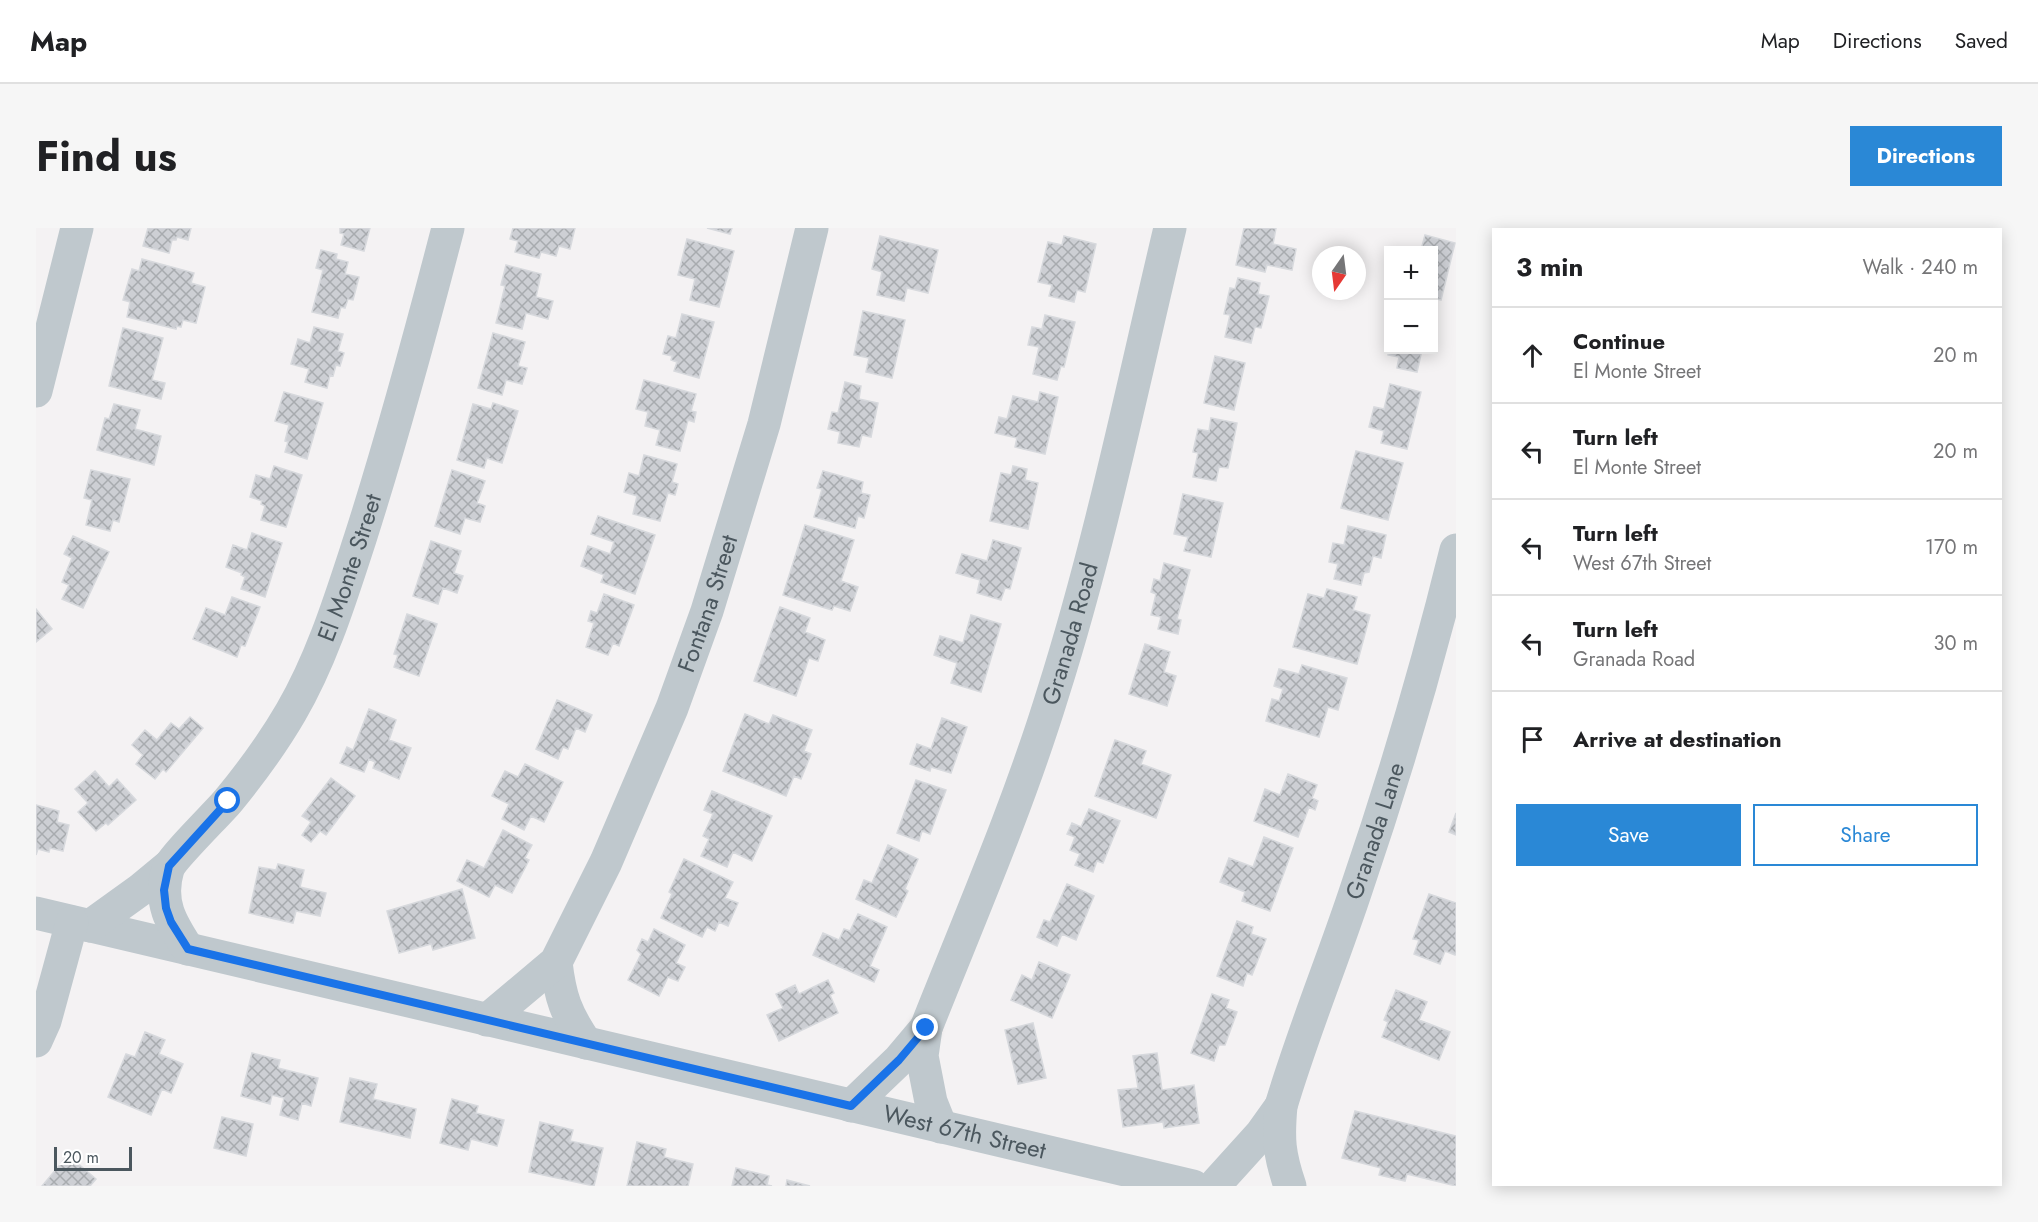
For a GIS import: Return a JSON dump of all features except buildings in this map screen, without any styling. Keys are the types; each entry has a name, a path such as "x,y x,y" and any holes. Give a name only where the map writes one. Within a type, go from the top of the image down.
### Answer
{"street":[{"path":"36,391 77,228"},
{"name":"El Monte Street","path":"81,924 140,890 169,866 228,801 256,765 292,711 320,652 379,479 412,366 448,228"},
{"name":"Fontana Street","path":"487,1020 556,962 606,862 672,708 707,611 764,424 812,228"},
{"name":"Granada Road","path":"941,1127 931,1102 922,1056 926,1028 1019,794 1056,684 1083,595 1170,228"},
{"name":"Granada Lane","path":"1290,1186 1281,1158 1278,1138 1281,1106 1398,764 1456,550"},
{"path":"169,866 164,890 166,908 171,922 188,949"},
{"name":"West 67th Street","path":"36,914 1193,1186"},
{"path":"36,1041 81,924"},
{"path":"556,962 560,990 570,1019 586,1043"},
{"name":"Granada Road","path":"851,1106 899,1060 926,1028"},
{"name":"Granada Lane","path":"1214,1186 1261,1134 1281,1106"}],"route":[{"path":"228,801 169,866 164,890 166,908 171,922 188,949 851,1106 899,1060 926,1028"}]}
